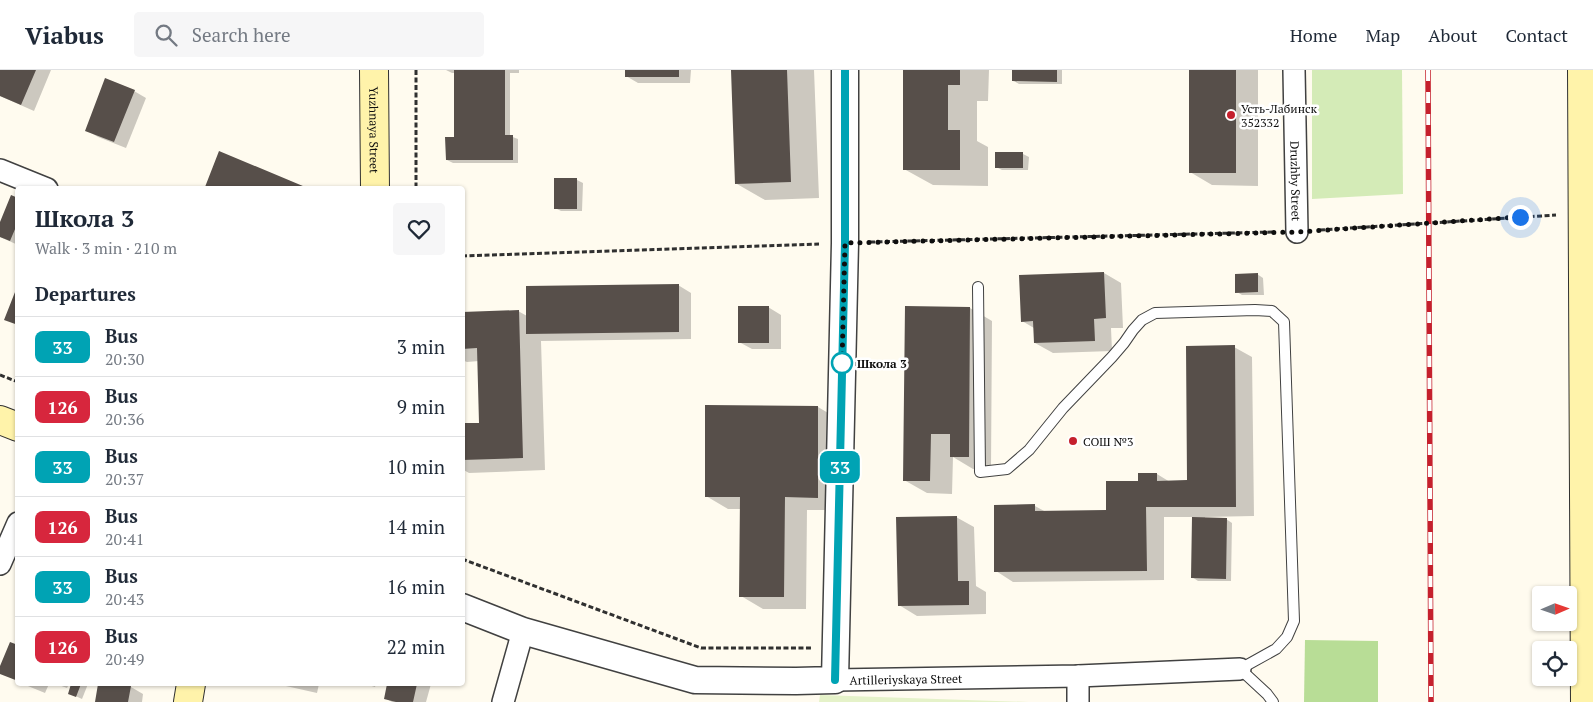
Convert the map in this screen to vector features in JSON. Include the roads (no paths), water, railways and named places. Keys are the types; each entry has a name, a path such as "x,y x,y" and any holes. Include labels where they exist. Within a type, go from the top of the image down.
{"main road":[{"name":"Yuzhnaya Street","path":"374,70 375,186"},
{"path":"1582,70 1577,210 1585,702"},
{"path":"0,420 15,426"},
{"path":"188,702 191,686"}],"street":[{"path":"835,680 845,243 845,70"},
{"name":"Druzhby Street","path":"1294,70 1297,232"},
{"path":"0,170 40,186"},
{"path":"0,564 15,530"},
{"name":"Artilleriyskaya Street","path":"465,608 523,631 694,680 794,692 835,680 1078,676 1240,669"},
{"path":"503,702 523,631"},
{"path":"1078,676 1078,702"}],"lane":[{"path":"978,287 980,472 1007,469 1028,450 1112,357 1142,320 1155,314 1255,310 1272,311 1284,322 1294,621 1287,637 1276,650 1240,669 1267,694 1272,702"}],"railway":[{"path":"1428,70 1431,702"}],"place":[{"name":"Усть-Лабинск 352332","path":"1231,115"},
{"name":"Школа 3","path":"842,363"},
{"name":"СОШ №3","path":"1073,441"}]}
